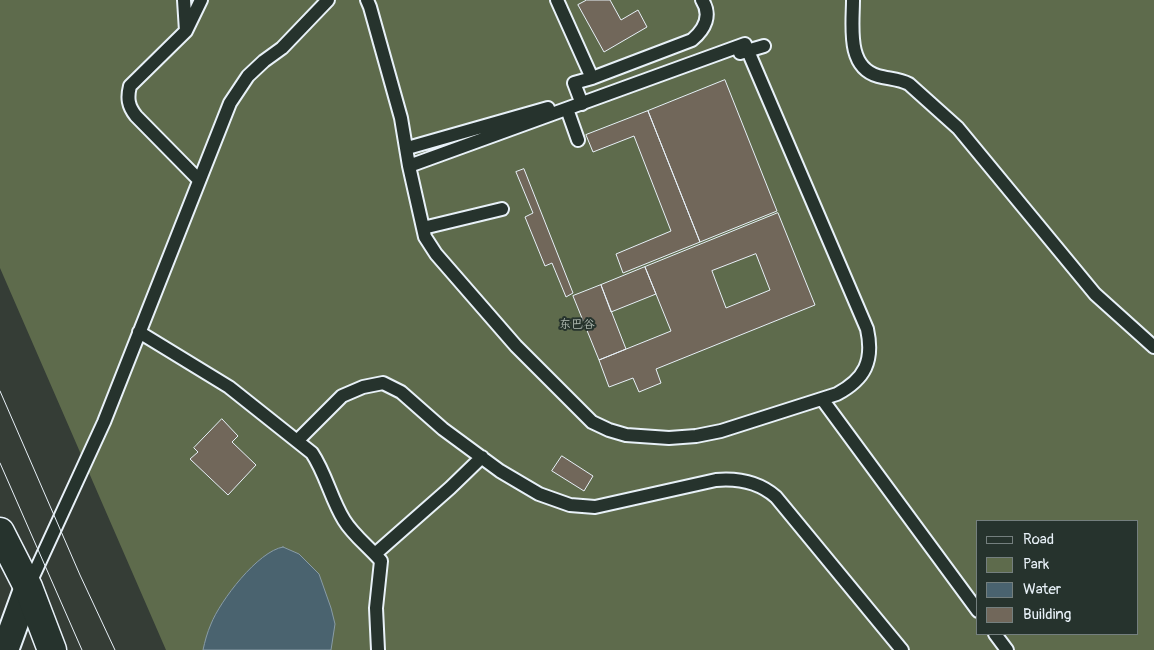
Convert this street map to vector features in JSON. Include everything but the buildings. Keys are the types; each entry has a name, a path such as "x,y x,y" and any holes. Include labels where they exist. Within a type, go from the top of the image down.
{"highway":[{"path":"0,532 28,587 52,650"}],"street":[{"path":"5,650 28,587"}],"lane":[{"path":"184,0 186,31"},
{"path":"199,180 136,116 129,104 128,95 130,86 186,31 201,0"},
{"path":"28,587 104,422 230,103 248,76 282,48 328,0"},
{"path":"367,0 401,118 409,166 425,237 436,254 516,346 592,422 626,435 648,438 696,436 721,431 838,394 858,380 868,362 870,352 867,329 745,44 409,166"},
{"path":"556,0 592,78"},
{"path":"582,104 574,83 692,40 703,28 707,18 707,8 702,0"},
{"path":"853,0 854,54 864,67 877,76 902,80 909,84 958,128 1095,294 1154,347"},
{"path":"411,148 764,46"},
{"path":"567,110 578,140"},
{"path":"423,228 502,210"},
{"path":"139,332 229,387 312,453 321,467 344,521 381,560 376,608 378,650"},
{"path":"297,441 342,396 363,387 384,383 401,392 500,471 539,494 559,502 594,508 716,480 727,479 759,485 776,497 902,650"},
{"path":"822,399 976,608"},
{"path":"375,554 482,457"},
{"path":"996,635 1007,650"}],"green space":[{"name":"东巴谷","path":"0,0 1154,0 1154,650 166,650 0,268"}],"water":[{"path":"283,547 299,554 319,574 335,624 331,650 203,650 206,637 216,614 241,578 262,557"}],"tram line":[{"path":"0,391 80,575 115,650"},
{"path":"0,463 82,650"}]}
